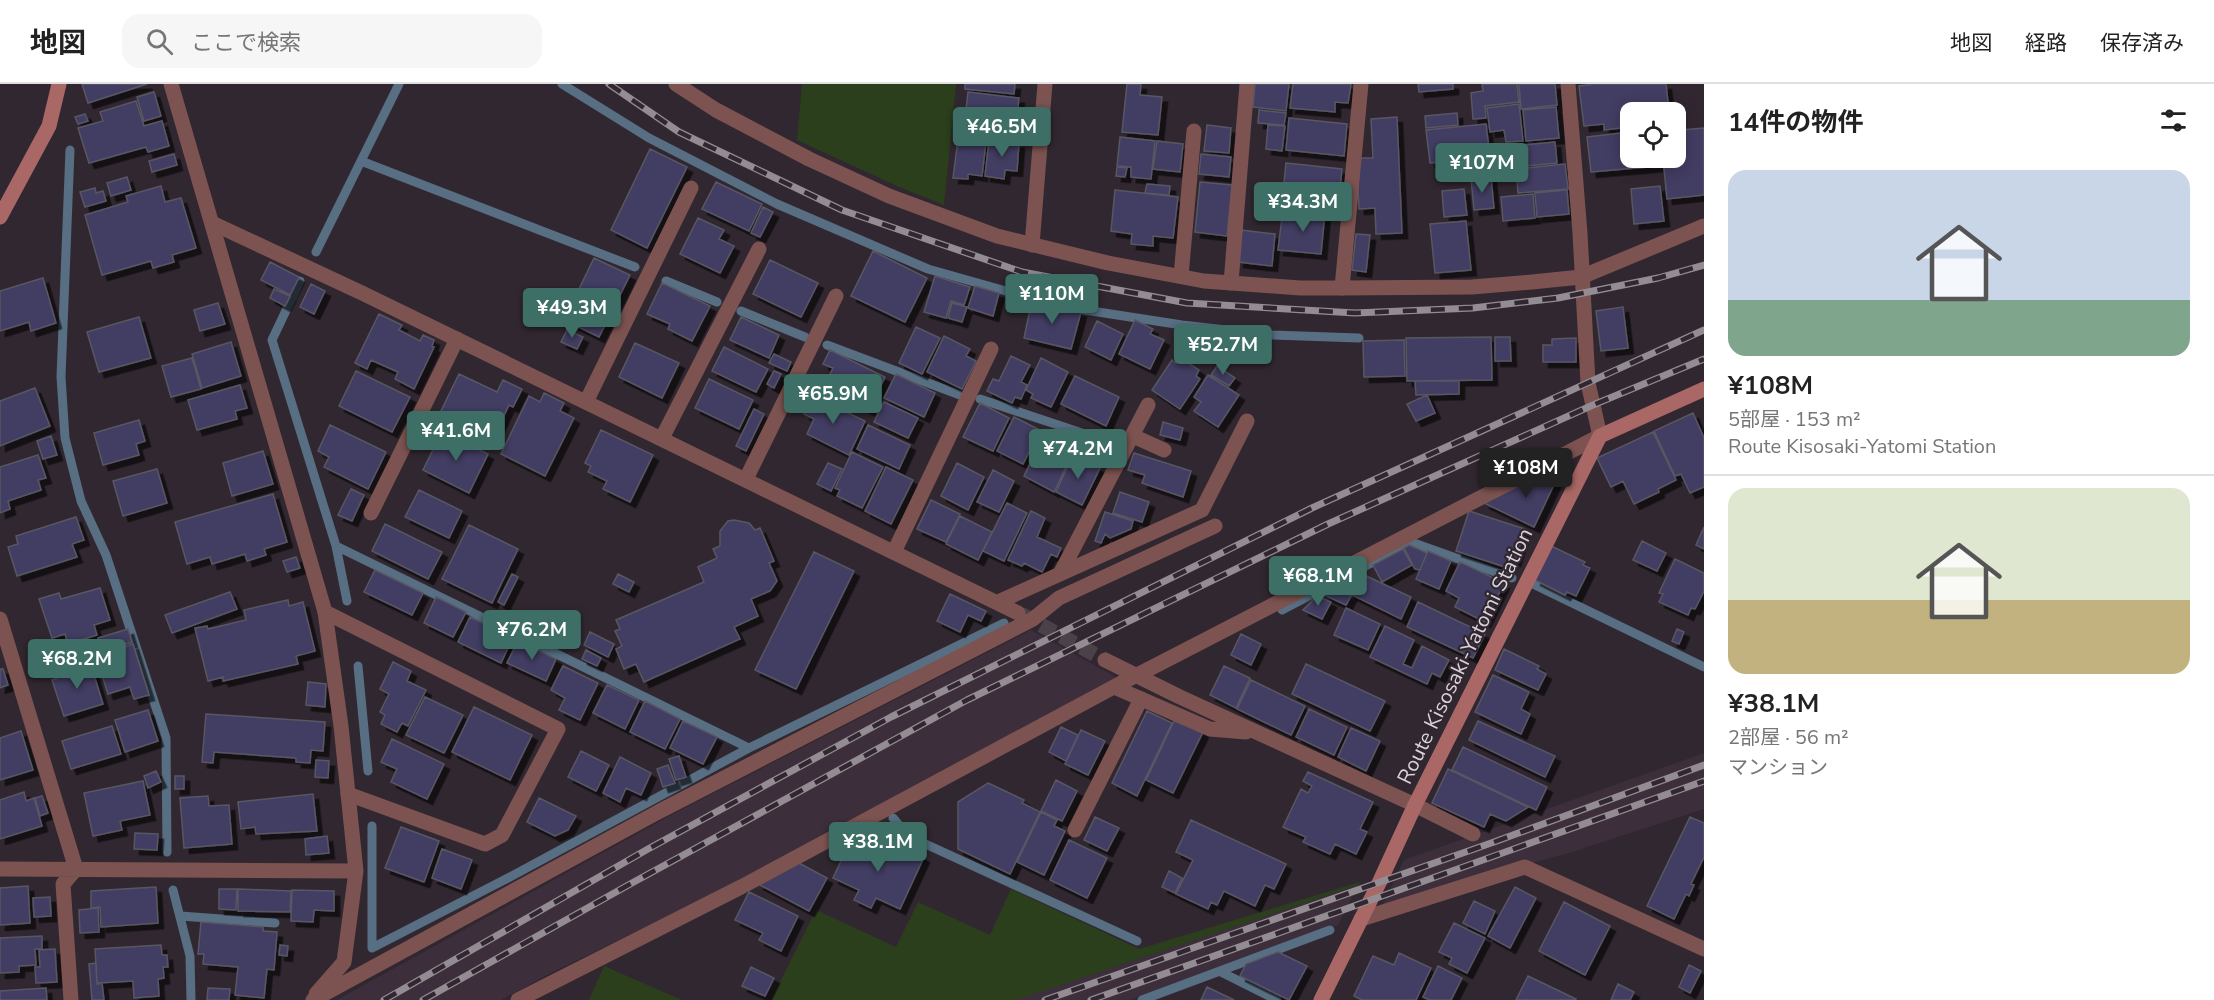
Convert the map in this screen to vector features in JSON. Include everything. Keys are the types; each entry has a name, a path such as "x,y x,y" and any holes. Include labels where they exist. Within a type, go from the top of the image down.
{"main road":[{"path":"0,217 49,126 59,84"},
{"path":"1600,436 1704,389"},
{"name":"Route Kisosaki-Yatomi Station","path":"1322,1000 1414,805 1600,436"}],"street":[{"path":"171,84 325,612 341,726 356,870 344,962 312,1000"},
{"path":"676,84 716,110 798,154 889,196 997,236 1108,263 1204,281 1300,288 1472,287 1581,277 1704,226"},
{"path":"1032,245 1045,84"},
{"path":"1231,282 1246,84"},
{"path":"1342,288 1361,84"},
{"path":"519,1000 741,887 1118,685 1600,436 1588,383 1580,233 1568,84"},
{"path":"1181,276 1194,131"},
{"path":"586,402 691,188"},
{"path":"212,223 457,339 1018,612"},
{"path":"662,438 759,249"},
{"path":"746,479 836,296"},
{"path":"371,513 457,339"},
{"path":"894,552 991,349"},
{"path":"1060,574 1148,405"},
{"path":"998,602 1202,510 1247,421"},
{"path":"1133,436 1164,450"},
{"path":"312,1000 660,811 1033,619 1059,598 1215,526"},
{"path":"325,612 558,729 502,835 486,844 348,794"},
{"path":"0,619 76,869"},
{"path":"1105,660 1473,834"},
{"path":"1118,685 1141,699 1210,729 1258,733"},
{"path":"1075,830 1141,699"},
{"path":"1361,919 1525,867 1704,949"},
{"path":"0,869 356,870"},
{"path":"71,1000 63,884 76,869"}],"shaded area":[{"path":"1031,630 1119,679 731,885 501,1000 337,1000 671,815"},
{"path":"1704,753 1704,809 1569,853 1381,909 1404,860"},
{"path":"1360,882 1338,925 1130,1000 979,1000"}],"green space":[{"path":"802,84 956,84 944,205 797,140"},
{"path":"1360,882 1358,885 1016,1000 771,1000 816,910 896,947 918,902 990,935 1011,889 1139,949"},
{"path":"604,966 682,1000 589,1000"}],"building":[{"path":"82,84 147,84 88,103"},
{"path":"965,84 1015,84 1014,94 965,89"},
{"path":"1127,84 1141,84 1140,95 1162,97 1158,135 1122,132"},
{"path":"1255,84 1289,84 1286,111 1253,107"},
{"path":"1293,84 1351,84 1348,103 1335,102 1335,112 1290,108"},
{"path":"1418,84 1453,84 1453,89 1419,92"},
{"path":"1482,84 1517,84 1519,102 1485,106 1486,118 1473,119 1471,93 1483,91"},
{"path":"1519,84 1555,84 1557,105 1521,109"},
{"path":"1666,84 1668,102 1620,102 1620,128 1604,130 1604,124 1584,126 1579,86"},
{"path":"154,92 161,116 144,121 137,97"},
{"path":"968,92 1019,98 1015,134 964,128"},
{"path":"136,101 144,126 162,121 169,146 148,152 146,147 89,163 78,128 103,121 100,112"},
{"path":"1519,104 1523,141 1506,142 1504,130 1490,132 1487,108"},
{"path":"1556,107 1559,138 1526,141 1523,110"},
{"path":"1259,110 1286,113 1284,125 1258,123"},
{"path":"1457,113 1458,125 1426,128 1425,116"},
{"path":"85,114 88,121 78,124 75,117"},
{"path":"1397,117 1402,233 1376,234 1375,208 1359,209 1357,158 1373,158 1371,119"},
{"path":"1289,118 1347,124 1344,156 1286,150"},
{"path":"1486,124 1490,157 1430,163 1426,130"},
{"path":"1207,125 1231,128 1229,153 1204,151"},
{"path":"1268,125 1285,126 1282,151 1266,149"},
{"path":"1704,128 1704,195 1667,199 1664,168 1686,168 1686,130"},
{"path":"1620,133 1620,168 1636,168 1591,172 1587,137"},
{"path":"1120,137 1155,141 1151,179 1131,177 1131,167 1117,166"},
{"path":"958,139 986,142 982,176 968,174 968,179 953,178"},
{"path":"989,140 1019,143 1017,171 1005,170 1004,179 985,176"},
{"path":"1157,141 1183,144 1180,172 1153,169"},
{"path":"1555,142 1557,163 1492,169 1490,148"},
{"path":"650,149 687,167 647,248 611,230"},
{"path":"174,154 177,165 152,172 149,161"},
{"path":"1201,154 1231,157 1229,177 1199,174"},
{"path":"1286,163 1342,169 1338,208 1282,202"},
{"path":"1565,164 1568,189 1518,193 1516,169"},
{"path":"1117,167 1127,168 1125,177 1116,176"},
{"path":"127,177 131,190 111,196 107,183"},
{"path":"1491,177 1494,208 1474,210 1471,179"},
{"path":"716,182 762,204 749,231 702,209"},
{"path":"1200,182 1232,185 1227,236 1195,232"},
{"path":"1147,184 1170,186 1169,195 1145,193"},
{"path":"161,186 165,202 181,198 196,248 172,255 174,262 153,268 151,261 102,275 85,215 128,202 126,196"},
{"path":"1660,186 1664,221 1634,224 1631,189"},
{"path":"95,188 96,193 103,191 106,201 85,207 80,192"},
{"path":"1464,189 1467,215 1444,217 1442,191"},
{"path":"1115,190 1178,197 1173,238 1153,236 1153,246 1131,244 1132,234 1111,231"},
{"path":"1567,190 1569,214 1537,217 1535,193"},
{"path":"1533,194 1535,218 1503,221 1501,197"},
{"path":"763,207 773,212 760,237 751,233"},
{"path":"1302,210 1325,212 1321,254 1278,250 1282,217 1302,219"},
{"path":"698,218 724,230 719,239 734,246 720,273 680,254"},
{"path":"1466,221 1471,270 1435,273 1430,224"},
{"path":"1241,230 1275,234 1272,266 1238,262"},
{"path":"1356,234 1370,235 1366,272 1352,270"},
{"path":"873,251 927,278 905,322 851,296"},
{"path":"594,258 630,275 599,337 564,320"},
{"path":"770,260 818,283 801,317 753,294"},
{"path":"270,262 299,277 290,295 261,280"},
{"path":"935,276 970,287 964,305 951,301 946,318 924,312"},
{"path":"43,278 56,323 31,331 29,322 0,331 0,291"},
{"path":"662,283 710,306 692,341 668,329 670,324 647,314"},
{"path":"311,284 325,291 314,314 300,307"},
{"path":"975,286 999,293 993,316 968,308"},
{"path":"274,289 290,296 285,306 270,298"},
{"path":"1032,300 1081,312 1071,349 1024,338"},
{"path":"218,303 225,324 200,331 194,310"},
{"path":"952,303 967,307 962,322 948,318"},
{"path":"1623,307 1628,348 1601,351 1596,311"},
{"path":"379,314 402,325 399,330 420,341 423,335 434,340 432,346 434,347 414,389 395,379 398,372 371,360 367,369 355,363"},
{"path":"139,317 151,358 99,372 87,332"},
{"path":"741,317 779,335 769,358 730,340"},
{"path":"1135,320 1153,329 1150,334 1164,340 1150,369 1119,354"},
{"path":"1097,321 1123,334 1111,360 1085,347"},
{"path":"916,327 940,338 922,374 899,363"},
{"path":"1183,327 1220,330 1217,352 1181,348"},
{"path":"567,330 583,337 577,349 561,342"},
{"path":"1221,331 1237,332 1235,349 1220,348"},
{"path":"1239,333 1254,334 1252,352 1237,350"},
{"path":"1255,335 1262,336 1261,342 1254,341"},
{"path":"944,336 970,349 966,356 976,361 962,389 927,372"},
{"path":"1491,337 1492,380 1407,381 1406,338"},
{"path":"1495,337 1510,337 1511,361 1495,361"},
{"path":"1576,338 1576,362 1543,362 1543,345 1552,345 1552,339"},
{"path":"1404,340 1405,376 1364,377 1363,341"},
{"path":"231,342 241,376 202,388 192,354"},
{"path":"635,343 679,363 662,398 619,377"},
{"path":"724,347 768,369 756,392 712,371"},
{"path":"830,350 885,377 869,410 824,387 833,368 823,364"},
{"path":"774,354 791,362 787,371 769,363"},
{"path":"1011,356 1030,365 1021,382 1027,385 1021,399 1015,397 1012,403 987,391 993,379 999,381"},
{"path":"1179,357 1199,370 1196,376 1200,379 1180,409 1152,390 1172,360 1175,363"},
{"path":"192,358 201,389 171,397 162,366"},
{"path":"1041,358 1068,372 1051,407 1031,398 1033,394 1026,390"},
{"path":"1217,366 1235,378 1229,386 1211,375"},
{"path":"356,371 410,397 392,432 339,406"},
{"path":"774,371 781,374 774,388 767,384"},
{"path":"459,374 497,392 503,380 522,389 513,407 509,405 492,441 439,415"},
{"path":"896,374 935,393 924,417 884,398"},
{"path":"1208,375 1239,395 1218,427 1194,411 1201,402 1194,397"},
{"path":"1075,376 1119,397 1106,426 1061,404"},
{"path":"709,379 753,400 739,429 695,408"},
{"path":"1415,381 1459,381 1459,394 1416,395"},
{"path":"240,385 247,408 235,411 237,419 197,430 188,400"},
{"path":"35,388 50,426 0,446 0,401"},
{"path":"544,393 564,403 560,411 574,418 545,476 501,454 529,396 540,402"},
{"path":"1427,395 1435,413 1416,421 1407,404"},
{"path":"813,396 865,421 849,455 807,434 814,419 804,414"},
{"path":"884,402 918,418 908,438 874,422"},
{"path":"980,403 1009,418 993,451 963,437"},
{"path":"754,409 764,414 746,451 736,446"},
{"path":"1693,413 1704,438 1704,487 1690,493 1681,474 1675,476 1654,431"},
{"path":"1014,417 1040,430 1023,464 997,451"},
{"path":"139,420 145,441 136,444 139,455 103,465 94,433"},
{"path":"1163,422 1183,428 1180,440 1160,435"},
{"path":"330,425 386,452 368,489 324,467 329,457 318,451"},
{"path":"868,425 910,445 899,469 857,449"},
{"path":"601,430 653,455 630,502 603,489 607,481 588,472 591,466 585,463"},
{"path":"442,432 488,454 469,493 423,470"},
{"path":"1653,432 1676,480 1658,489 1659,492 1634,504 1623,481 1611,487 1597,458"},
{"path":"1045,433 1075,448 1054,492 1024,476"},
{"path":"51,436 57,455 43,459 37,441"},
{"path":"263,451 273,484 232,496 223,463"},
{"path":"852,452 883,467 862,508 837,496 840,490 835,488"},
{"path":"1134,453 1191,471 1183,497 1142,483 1145,475 1128,470"},
{"path":"38,455 46,478 38,480 41,490 8,501 10,509 0,513 0,467"},
{"path":"1073,455 1100,468 1082,505 1056,492"},
{"path":"828,463 842,469 831,491 817,484"},
{"path":"957,463 984,477 968,510 941,496"},
{"path":"886,467 913,480 891,524 865,511"},
{"path":"157,469 167,503 123,516 113,481"},
{"path":"993,470 1014,481 999,512 977,502"},
{"path":"1551,470 1559,474 1534,527 1484,503"},
{"path":"351,489 364,495 352,521 338,515"},
{"path":"419,490 462,511 449,538 405,517"},
{"path":"1120,492 1149,502 1142,522 1113,513"},
{"path":"273,494 287,542 264,549 266,555 247,561 245,554 212,564 210,557 187,564 175,522"},
{"path":"931,500 960,514 946,542 917,529"},
{"path":"1007,503 1027,513 1004,561 983,551"},
{"path":"1031,511 1045,518 1037,537 1061,548 1057,557 1051,554 1042,572 1024,563 1022,566 1008,560"},
{"path":"1469,511 1525,529 1515,561 1508,558 1505,567 1456,551"},
{"path":"1105,512 1133,521 1131,529 1110,538 1105,534 1101,543 1095,541"},
{"path":"960,516 992,532 978,560 946,544"},
{"path":"76,517 84,540 72,544 77,557 17,576 8,547 18,544 16,536"},
{"path":"728,521 749,523 755,530 760,528 774,561 769,563 777,581 770,591 751,599 758,616 734,627 740,639 644,682 636,664 624,669 616,649 622,646 615,631 620,629 616,620 704,582 698,567 717,558 713,549 720,546 720,531"},
{"path":"385,524 442,552 428,579 372,551"},
{"path":"469,525 518,549 492,603 442,579"},
{"path":"1704,527 1704,549 1696,545"},
{"path":"1642,541 1666,553 1657,571 1633,560"},
{"path":"1409,545 1427,553 1420,570 1415,569 1404,548"},
{"path":"1551,546 1585,562 1583,565 1590,568 1576,596 1567,592 1565,595 1535,580"},
{"path":"1403,549 1412,565 1382,582 1373,565"},
{"path":"1428,551 1451,561 1439,589 1416,579"},
{"path":"814,552 854,571 796,689 755,670"},
{"path":"296,557 300,568 287,572 283,561"},
{"path":"1675,559 1704,573 1704,591 1695,609 1691,608 1688,615 1659,602 1663,594 1659,593"},
{"path":"1460,562 1504,583 1485,622 1455,607 1459,598 1446,591"},
{"path":"375,570 423,593 412,615 364,592"},
{"path":"1358,572 1411,597 1401,619 1348,593"},
{"path":"512,574 518,577 504,605 498,602"},
{"path":"618,574 634,582 629,592 613,584"},
{"path":"100,588 110,620 94,625 97,635 68,644 65,634 52,638 39,599 59,593 61,599"},
{"path":"1335,589 1351,596 1346,605 1324,595"},
{"path":"230,592 237,609 172,633 165,615"},
{"path":"950,594 986,611 981,621 968,615 960,632 937,621"},
{"path":"1317,596 1331,602 1322,619 1303,610"},
{"path":"436,597 466,612 453,637 424,623"},
{"path":"288,600 289,606 303,602 315,651 296,656 298,664 223,681 223,677 208,681 195,628 207,626 208,629 246,620 244,610"},
{"path":"1418,602 1485,634 1473,658 1407,627"},
{"path":"1346,608 1380,624 1368,650 1334,635"},
{"path":"470,617 513,637 501,663 458,642"},
{"path":"1385,626 1414,640 1403,664 1412,668 1422,646 1449,660 1440,677 1432,673 1427,684 1370,657"},
{"path":"128,629 132,642 103,652 98,638"},
{"path":"1677,629 1684,632 1679,644 1672,641"},
{"path":"590,632 614,644 608,657 584,645"},
{"path":"1241,634 1261,644 1251,665 1231,655"},
{"path":"518,641 556,659 546,681 507,663"},
{"path":"133,644 149,695 134,699 130,687 108,694 96,656"},
{"path":"1504,649 1539,666 1537,669 1546,674 1538,690 1495,670"},
{"path":"586,650 601,658 597,666 582,659"},
{"path":"90,662 103,704 64,716 52,680 61,677 60,672"},
{"path":"393,662 411,671 407,681 426,690 408,726 402,723 397,732 381,724 385,715 380,712 389,694 380,689"},
{"path":"1306,664 1385,701 1370,731 1292,694"},
{"path":"563,666 598,683 580,720 559,710 565,698 551,690"},
{"path":"1224,666 1250,678 1236,708 1210,695"},
{"path":"0,669 3,669 8,685 0,688"},
{"path":"1493,675 1529,692 1521,709 1530,714 1521,734 1475,712"},
{"path":"1251,680 1305,706 1291,735 1237,709"},
{"path":"308,682 326,684 325,707 306,705"},
{"path":"607,685 639,700 625,729 593,713"},
{"path":"425,697 463,715 444,753 406,735"},
{"path":"645,701 680,719 665,749 630,732"},
{"path":"474,707 532,735 510,780 452,752"},
{"path":"1309,709 1347,727 1334,755 1296,737"},
{"path":"148,710 158,741 125,752 115,720"},
{"path":"1147,711 1172,723 1137,796 1112,783"},
{"path":"206,714 325,722 323,751 311,750 310,763 296,762 296,758 214,752 213,763 202,762"},
{"path":"1175,719 1203,732 1173,793 1146,780"},
{"path":"683,721 717,737 703,764 670,748"},
{"path":"1478,721 1555,756 1545,777 1469,740"},
{"path":"112,726 121,754 71,769 62,741"},
{"path":"1061,727 1078,735 1066,761 1049,752"},
{"path":"1351,728 1380,741 1366,771 1338,757"},
{"path":"1081,730 1105,741 1088,775 1065,764"},
{"path":"21,731 33,770 0,780 0,738"},
{"path":"392,739 444,764 427,799 391,782 397,769 381,762"},
{"path":"1463,747 1547,787 1536,810 1452,770"},
{"path":"581,751 609,765 596,791 568,777"},
{"path":"679,756 686,777 676,780 669,759"},
{"path":"620,757 651,773 641,795 626,788 620,802 603,793"},
{"path":"316,760 329,761 328,778 315,777"},
{"path":"668,765 675,783 663,787 657,769"},
{"path":"1448,769 1528,807 1506,821 1490,814 1484,827 1432,803"},
{"path":"156,771 161,782 148,788 144,776"},
{"path":"1308,772 1373,802 1360,829 1367,832 1356,854 1335,844 1330,854 1303,842 1306,837 1283,827 1301,789 1308,793 1312,786 1303,781"},
{"path":"175,776 184,776 184,789 175,789"},
{"path":"1056,780 1077,791 1062,821 1041,811"},
{"path":"143,781 150,815 120,821 122,830 93,836 84,793"},
{"path":"988,783 1024,800 1022,803 1040,812 1010,874 958,849 958,802"},
{"path":"24,792 26,801 34,798 42,826 0,839 0,800"},
{"path":"313,794 317,831 256,834 255,827 241,829 238,802"},
{"path":"42,796 48,813 40,816 35,798"},
{"path":"208,796 209,806 229,805 232,844 184,848 180,798"},
{"path":"539,798 576,816 568,830 555,836 527,822"},
{"path":"1041,812 1057,820 1054,826 1065,831 1044,875 1017,862"},
{"path":"1095,817 1119,828 1107,851 1084,840"},
{"path":"1690,817 1704,823 1704,857 1691,884 1694,885 1689,896 1686,894 1674,919 1647,906"},
{"path":"1191,820 1286,864 1274,889 1265,885 1255,906 1224,891 1217,905 1211,902 1208,909 1176,894 1193,860 1176,852"},
{"path":"401,827 439,841 424,882 385,868"},
{"path":"135,833 158,834 157,850 134,849"},
{"path":"327,836 329,853 306,855 305,839"},
{"path":"853,836 896,856 901,846 924,857 900,909 876,898 871,908 854,900 859,890 833,878"},
{"path":"1069,840 1107,858 1087,898 1050,880"},
{"path":"442,849 472,860 461,889 432,878"},
{"path":"797,862 827,878 809,911 758,884"},
{"path":"1169,871 1182,878 1175,893 1162,887"},
{"path":"28,886 30,923 0,925 0,888"},
{"path":"156,887 158,923 101,927 100,907 91,908 91,891"},
{"path":"1515,887 1536,898 1510,948 1488,936"},
{"path":"219,889 237,889 236,910 219,909"},
{"path":"238,889 291,891 290,912 238,911"},
{"path":"292,890 334,891 334,911 314,910 313,922 291,921"},
{"path":"749,892 798,916 781,951 759,940 763,933 735,920"},
{"path":"50,897 51,916 34,917 33,898"},
{"path":"1474,901 1495,911 1485,934 1463,923"},
{"path":"1564,902 1610,926 1585,975 1539,951"},
{"path":"98,908 99,932 80,933 79,910"},
{"path":"201,922 263,927 263,931 277,932 274,970 267,969 264,998 235,995 238,967 203,964 204,954 198,954"},
{"path":"1454,923 1485,938 1467,973 1449,964 1452,958 1439,952"},
{"path":"42,936 42,949 35,949 36,965 19,966 19,972 0,973 0,938"},
{"path":"161,945 162,955 167,955 168,967 163,967 164,978 158,979 159,996 134,998 133,981 97,983 95,949"},
{"path":"280,945 288,946 287,956 279,955"},
{"path":"55,949 57,982 36,983 35,967 40,967 39,950"},
{"path":"1278,952 1307,966 1289,1000 1240,976 1246,964"},
{"path":"1399,953 1431,968 1416,1000 1362,1000 1354,996 1373,956 1394,965"},
{"path":"96,963 97,984 102,983 104,1000 92,1000 89,964"},
{"path":"1689,965 1701,971 1690,993 1679,987"},
{"path":"1438,966 1462,978 1451,1000 1430,1000 1423,997"},
{"path":"751,967 774,978 765,996 742,986"},
{"path":"1528,976 1576,999 1516,1000"},
{"path":"1618,984 1634,992 1630,1000 1611,1000"},
{"path":"1207,987 1234,1000 1201,1000"},
{"path":"46,988 47,1000 0,1000 0,991"},
{"path":"208,988 230,989 229,1000 207,1000"}],"waterway":[{"path":"316,252 399,84"},
{"path":"562,84 649,138 777,204 928,269 1085,310 1182,325 1272,335 1359,338"},
{"path":"70,150 61,377 65,438 81,501 106,555 166,738 167,852"},
{"path":"361,161 635,267"},
{"path":"300,281 272,340 336,546 347,601"},
{"path":"666,281 717,302"},
{"path":"741,311 805,337"},
{"path":"827,345 960,395"},
{"path":"980,399 1106,441"},
{"path":"1282,610 1411,542 1512,578"},
{"path":"336,546 749,748"},
{"path":"1535,585 1704,667"},
{"path":"372,826 372,948 508,878 749,748 1004,623"},
{"path":"358,666 368,771"},
{"path":"893,818 908,836 1137,941"},
{"path":"173,890 190,956 191,1000"},
{"path":"180,916 275,923"},
{"path":"1142,1000 1330,930"},
{"path":"1221,972 1277,1000"}],"tunnel":[{"path":"1021,614 1105,660"}],"railway":[{"path":"609,84 679,132 842,210 1022,272 1187,303 1355,313 1473,308 1558,298 1658,278 1704,265"},
{"path":"384,1000 648,849 891,717 1312,508 1704,330"},
{"path":"423,1000 967,700 1328,524 1593,405 1704,359"},
{"path":"1045,1000 1494,842 1704,765"},
{"path":"1091,1000 1704,781"}]}
